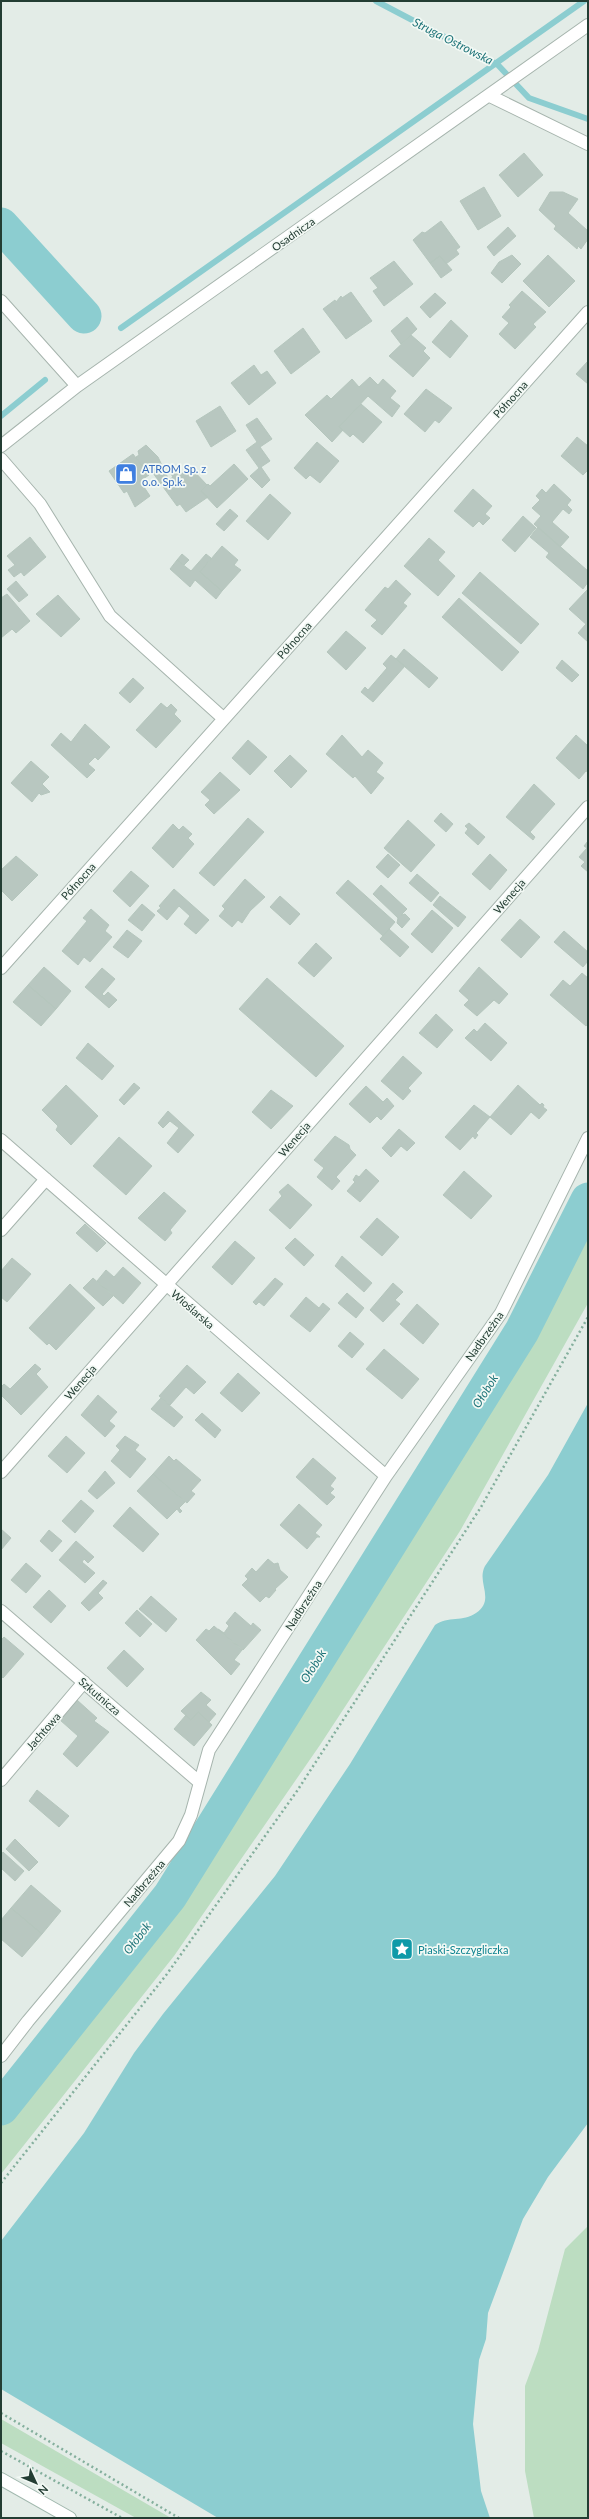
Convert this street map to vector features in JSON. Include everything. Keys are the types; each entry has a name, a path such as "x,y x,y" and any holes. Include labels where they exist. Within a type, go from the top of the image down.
{"street":[{"name":"Osadnicza","path":"1,446 77,386 490,96 588,25"},
{"path":"490,96 588,144"},
{"path":"1,301 77,386"},
{"name":"Północna","path":"1,968 223,718 588,312"},
{"path":"1,459 40,504 110,616 223,718"},
{"name":"Wenecja","path":"1,1472 588,807"},
{"name":"Nadbrzeżna","path":"1,2056 28,2021 179,1841 190,1815 198,1781 209,1750 386,1476 501,1313 588,1138"},
{"name":"Wioślarska","path":"1,1140 165,1285 386,1476"},
{"path":"1,1230 46,1179"},
{"name":"Szkutnicza","path":"1,1610 198,1781"},
{"name":"Jachtowa","path":"1,1780 84,1682"},
{"path":"1,2479 70,2518"}],"path":[{"path":"1,2183 167,1974 297,1791 481,1507 588,1317"},
{"path":"1,2413 179,2518"},
{"path":"1,2451 122,2518"}],"green space":[{"path":"588,1224 588,1303 460,1531 320,1745 174,1956 1,2174 1,2127 170,1911 224,1833 305,1707 422,1518 499,1399 536,1334"},
{"path":"588,2226 588,2518 534,2518 525,2471 525,2386 538,2351 565,2249"},
{"path":"1,2419 171,2518 136,2518 1,2443"}],"water":[{"name":"Piaski-Szczygliczka","path":"588,1403 588,2123 548,2177 523,2219 488,2313 486,2339 479,2360 473,2424 481,2491 490,2518 218,2518 1,2389 1,2241 84,2133 134,2053 163,2014 275,1876 350,1764 435,1625 440,1622 471,1616 482,1608 485,1602 483,1572 485,1566 548,1475"}],"building":[{"path":"524,153 543,175 518,197 499,175"},
{"path":"484,187 501,216 478,230 460,201"},
{"path":"550,192 563,192 578,199 568,213 588,231 588,239 581,249 578,246 577,249 554,229 556,226 539,210"},
{"path":"441,221 460,247 456,250 459,254 446,264 440,256 430,263 413,240 422,232 425,233"},
{"path":"508,227 516,236 494,256 487,247"},
{"path":"512,255 521,264 502,283 491,273 499,262"},
{"path":"548,255 575,281 549,307 523,281"},
{"path":"440,256 452,270 441,278 430,263"},
{"path":"394,261 413,284 384,306 373,291 378,288 370,278"},
{"path":"522,291 546,312 533,324 536,327 515,349 499,334 509,323 502,317 511,307 509,305"},
{"path":"351,292 372,321 346,339 323,309 335,300 336,302 341,296 342,298"},
{"path":"435,293 446,303 430,318 420,307"},
{"path":"407,317 417,329 401,344 391,331"},
{"path":"451,320 468,336 450,358 432,342"},
{"path":"303,328 320,352 291,374 274,351"},
{"path":"411,335 426,348 423,351 430,358 413,377 389,356"},
{"path":"588,361 588,384 576,374"},
{"path":"254,365 261,375 267,371 276,383 249,405 231,383"},
{"path":"370,377 378,385 383,379 396,391 390,398 400,406 392,417 368,396 339,427 343,430 332,442 305,415 327,395 331,399 352,379 359,387"},
{"path":"426,389 452,408 439,423 435,420 425,432 404,414"},
{"path":"361,404 382,422 363,443 353,434 350,437 339,427"},
{"path":"220,406 236,431 211,447 196,421"},
{"path":"257,418 272,439 260,447 270,461 261,467 270,480 262,488 250,476 259,468 246,450 257,442 246,425"},
{"path":"577,437 588,446 588,470 583,475 561,456"},
{"path":"317,442 339,461 320,483 310,475 306,479 294,468"},
{"path":"146,445 158,457 169,480 173,477 171,474 178,470 181,474 190,467 207,485 201,491 208,497 186,512 180,504 177,506 150,469 146,472 136,457 139,455 138,451"},
{"path":"133,454 149,475 140,481 150,496 135,507 127,491 124,493 109,471"},
{"path":"234,464 248,479 217,508 201,491 208,484 210,486"},
{"path":"554,484 571,500 567,505 572,510 569,514 563,509 552,522 569,537 560,547 534,524 541,516 532,508 540,500 536,496 542,489 546,493"},
{"path":"473,489 492,506 485,514 490,518 483,525 479,521 473,527 454,511"},
{"path":"270,494 291,513 268,540 246,521"},
{"path":"230,509 238,516 224,531 216,524"},
{"path":"523,516 536,528 515,552 502,540"},
{"path":"538,527 588,571 588,582 583,589 546,557 549,553 530,537"},
{"path":"30,537 46,557 24,576 21,572 14,577 8,570 15,565 7,556"},
{"path":"429,538 445,552 438,560 455,576 438,596 404,566"},
{"path":"222,546 238,560 234,565 241,570 222,591 200,572"},
{"path":"182,554 189,560 184,565 177,560"},
{"path":"206,554 211,558 200,572 222,591 216,599 195,580 190,587 170,569 177,560 191,571"},
{"path":"480,572 539,624 521,644 462,593"},
{"path":"396,580 411,594 403,603 407,606 382,635 371,626 377,620 365,610 385,587 388,589"},
{"path":"16,581 28,595 19,602 7,589"},
{"path":"588,589 588,626 569,609"},
{"path":"7,594 30,621 16,633 12,629 1,638 1,598"},
{"path":"58,595 80,619 61,637 36,614"},
{"path":"459,598 519,652 502,671 442,617"},
{"path":"586,624 588,626 588,642 578,633"},
{"path":"346,631 366,648 346,670 327,652"},
{"path":"404,649 438,678 429,688 396,659"},
{"path":"391,655 405,666 373,702 361,692 365,687 368,690 387,668 383,664"},
{"path":"562,660 579,675 572,682 556,668"},
{"path":"133,678 144,688 130,703 119,693"},
{"path":"161,703 167,708 171,704 177,710 174,714 181,721 156,748 136,730"},
{"path":"85,724 110,747 98,760 95,757 88,764 95,770 87,778 51,745 61,733 71,742"},
{"path":"342,735 362,757 368,750 383,763 376,772 384,778 371,794 355,776 353,778 326,754"},
{"path":"576,735 588,746 588,772 586,771 579,779 556,758"},
{"path":"248,740 267,757 250,775 232,758"},
{"path":"290,755 307,771 291,788 274,771"},
{"path":"31,761 49,777 42,784 50,792 41,795 39,793 32,802 11,783"},
{"path":"220,772 240,790 214,814 205,805 210,800 201,792"},
{"path":"534,784 555,804 530,832 535,837 533,840 506,817"},
{"path":"441,813 453,824 446,832 434,821"},
{"path":"248,818 264,832 214,886 199,873"},
{"path":"408,820 435,845 411,872 384,848"},
{"path":"469,823 485,837 478,845 465,833 468,829 465,826"},
{"path":"173,824 179,830 183,826 192,834 188,838 194,844 173,868 152,848"},
{"path":"588,841 588,872 581,866 585,862 579,857 587,848 584,846"},
{"path":"388,854 400,865 388,878 376,867"},
{"path":"490,854 507,870 490,890 472,874"},
{"path":"16,856 38,875 12,901 1,890 1,870"},
{"path":"131,871 149,886 130,907 113,891"},
{"path":"417,874 439,893 431,902 409,883"},
{"path":"245,879 265,897 250,911 242,923 238,920 232,927 219,916 225,909 222,906"},
{"path":"348,880 395,922 383,936 336,893"},
{"path":"381,885 407,909 401,915 405,914 410,919 402,928 397,923 398,918 373,894"},
{"path":"174,889 209,920 196,934 184,924 190,916 179,906 167,920 157,911 161,908 159,906"},
{"path":"280,896 300,914 290,925 270,907"},
{"path":"440,896 466,917 458,927 433,905"},
{"path":"142,904 155,915 142,931 128,920"},
{"path":"91,909 109,925 105,931 112,937 90,962 84,957 78,965 62,951 87,921 83,918"},
{"path":"432,910 453,928 432,953 411,934"},
{"path":"520,919 540,937 521,958 501,940"},
{"path":"389,929 409,947 400,957 380,939"},
{"path":"127,930 142,941 128,958 113,947"},
{"path":"564,931 588,952 588,961 583,967 554,942"},
{"path":"316,943 332,958 314,977 298,963"},
{"path":"44,967 71,991 56,1009 28,985"},
{"path":"479,967 508,994 499,1004 494,1000 477,1016 464,1005 469,1000 459,991"},
{"path":"102,968 115,979 102,994 104,996 108,992 117,1000 109,1008 85,987"},
{"path":"582,973 588,978 588,1024 586,1026 550,995 563,980 570,986"},
{"path":"267,978 344,1046 316,1077 239,1009"},
{"path":"28,985 56,1009 41,1026 13,1002"},
{"path":"436,1014 453,1030 437,1048 419,1033"},
{"path":"485,1023 507,1043 491,1061 465,1038 474,1029 477,1032"},
{"path":"88,1043 114,1066 102,1080 76,1058"},
{"path":"403,1056 422,1073 408,1088 411,1091 403,1100 381,1081"},
{"path":"134,1083 140,1088 124,1105 119,1100"},
{"path":"66,1085 98,1116 71,1145 56,1130 58,1126 42,1110"},
{"path":"518,1085 540,1105 542,1103 544,1105 543,1107 547,1110 539,1119 531,1112 511,1135 490,1117"},
{"path":"366,1086 383,1102 387,1098 394,1106 381,1120 377,1116 370,1123 349,1104"},
{"path":"271,1090 293,1106 271,1129 252,1112"},
{"path":"474,1105 490,1117 476,1133 478,1135 475,1139 473,1136 460,1150 445,1137"},
{"path":"168,1111 194,1135 178,1153 167,1143 179,1128 170,1121 163,1128 158,1123"},
{"path":"399,1129 415,1143 407,1151 401,1146 391,1157 382,1148"},
{"path":"335,1136 349,1145 350,1149 356,1155 336,1177 340,1181 332,1190 317,1177 324,1168 314,1160"},
{"path":"119,1137 152,1166 126,1195 93,1166"},
{"path":"366,1169 379,1181 360,1202 347,1191 355,1182 353,1180 356,1175 359,1177"},
{"path":"464,1171 492,1196 471,1219 443,1195"},
{"path":"288,1184 312,1205 290,1229 269,1210 282,1196 279,1192"},
{"path":"164,1192 186,1211 170,1230 172,1233 165,1241 138,1218"},
{"path":"377,1218 399,1237 382,1256 360,1237"},
{"path":"85,1224 106,1243 97,1252 76,1233"},
{"path":"295,1238 314,1255 304,1266 285,1248"},
{"path":"235,1241 255,1258 232,1285 212,1267"},
{"path":"342,1256 372,1283 364,1292 335,1266"},
{"path":"12,1258 31,1274 7,1302 1,1297 1,1271"},
{"path":"123,1267 141,1283 123,1304 97,1281 106,1270 114,1277"},
{"path":"93,1278 113,1296 103,1306 83,1288"},
{"path":"275,1278 283,1284 264,1306 259,1302 256,1305 253,1302"},
{"path":"393,1283 403,1292 395,1300 400,1304 383,1322 370,1310"},
{"path":"70,1284 95,1308 56,1350 49,1343 47,1345 29,1328"},
{"path":"347,1293 364,1308 356,1318 338,1303"},
{"path":"306,1297 319,1308 323,1303 330,1309 310,1332 290,1316"},
{"path":"417,1304 439,1324 423,1344 400,1324"},
{"path":"350,1332 364,1344 352,1358 338,1346"},
{"path":"384,1349 419,1379 402,1399 366,1369"},
{"path":"35,1364 41,1369 36,1374 48,1387 21,1415 1,1395 1,1387 4,1384 10,1389"},
{"path":"187,1365 206,1382 194,1394 186,1387 170,1405 159,1396"},
{"path":"238,1373 260,1393 242,1412 220,1393"},
{"path":"98,1395 117,1412 109,1421 115,1426 105,1437 81,1415"},
{"path":"161,1398 183,1417 174,1427 151,1409"},
{"path":"202,1413 221,1430 215,1438 195,1420"},
{"path":"66,1436 85,1453 67,1473 48,1456"},
{"path":"125,1436 139,1445 135,1450 146,1459 130,1478 111,1461 120,1450 116,1446"},
{"path":"169,1456 174,1461 176,1459 201,1480 191,1491 195,1494 187,1503 153,1474"},
{"path":"313,1458 336,1478 330,1486 334,1489 330,1493 335,1497 327,1505 296,1477"},
{"path":"105,1471 115,1483 97,1499 88,1491"},
{"path":"153,1474 185,1502 179,1508 182,1511 180,1513 177,1509 167,1519 137,1491"},
{"path":"81,1500 94,1511 75,1533 62,1521"},
{"path":"299,1504 322,1525 315,1533 320,1537 317,1537 307,1549 280,1525"},
{"path":"130,1507 159,1534 143,1552 113,1526"},
{"path":"1,1529 11,1538 1,1550"},
{"path":"49,1530 62,1541 52,1552 40,1541"},
{"path":"76,1541 94,1557 88,1563 84,1559 82,1562 95,1573 85,1583 59,1560"},
{"path":"268,1559 274,1564 278,1563 280,1570 288,1577 275,1589 276,1590 269,1598 266,1596 260,1602 242,1585 248,1579 245,1576 252,1568 256,1572"},
{"path":"26,1563 41,1576 26,1593 11,1580"},
{"path":"103,1580 107,1583 98,1593 103,1598 89,1611 81,1603"},
{"path":"49,1590 66,1606 51,1623 33,1607"},
{"path":"151,1596 177,1619 166,1632 139,1609"},
{"path":"137,1610 152,1624 140,1637 125,1623"},
{"path":"235,1612 251,1626 253,1623 261,1630 243,1650 218,1629 224,1633 229,1626 226,1623"},
{"path":"214,1626 242,1650 234,1660 240,1664 231,1675 196,1640 206,1629 209,1631"},
{"path":"4,1637 24,1654 3,1678 1,1676 1,1640"},
{"path":"124,1650 144,1669 127,1687 107,1668"},
{"path":"201,1692 211,1700 206,1705 216,1714 209,1722 198,1712 191,1720 181,1711"},
{"path":"77,1700 97,1718 94,1721 109,1732 77,1767 63,1754 78,1736 60,1720"},
{"path":"198,1712 212,1725 194,1746 174,1729 186,1715 191,1720"},
{"path":"37,1790 69,1816 59,1827 29,1801"},
{"path":"15,1839 38,1862 29,1871 6,1849"},
{"path":"3,1852 24,1871 15,1881 1,1868 1,1855"},
{"path":"31,1885 61,1911 42,1934 11,1908"},
{"path":"11,1908 42,1934 22,1957 1,1939 1,1920"}],"waterway":[{"name":"Struga Ostrowska","path":"376,1 498,65 529,98 588,119"},
{"path":"121,328 584,1"},
{"name":"Struga Ostrowska","path":"1,225 84,316"},
{"path":"1,416 45,380"},
{"name":"Ołobok","path":"1,2108 170,1896 522,1331 588,1200"}],"place":[{"name":"ATROM Sp. z o.o. Sp.k.","path":"126,474"},
{"name":"Piaski-Szczygliczka","path":"402,1949"}]}
